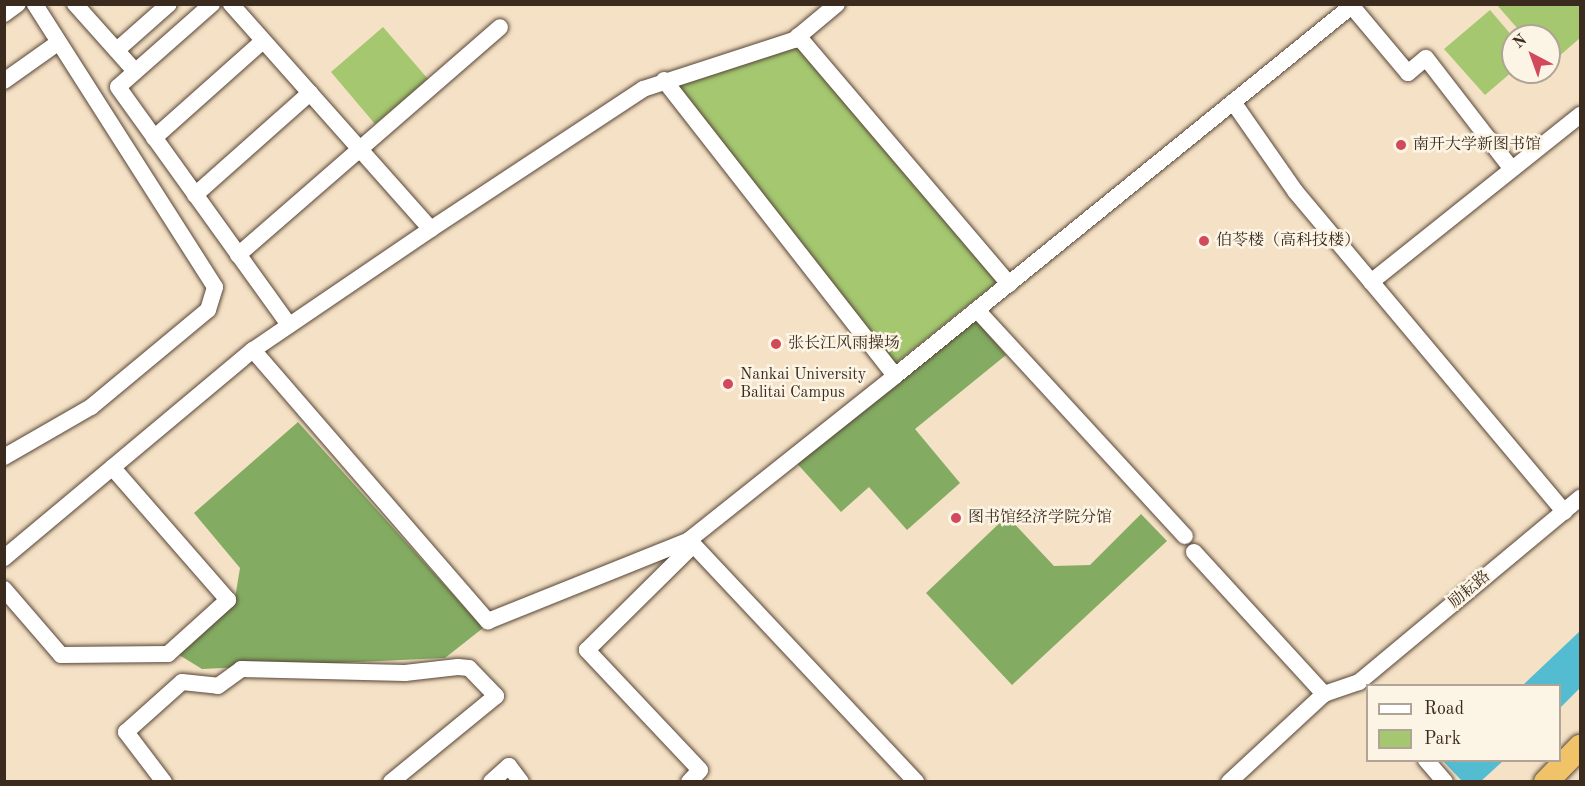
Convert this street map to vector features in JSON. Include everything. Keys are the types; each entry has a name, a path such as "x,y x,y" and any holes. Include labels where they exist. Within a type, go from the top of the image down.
{"highway":[{"path":"1546,782 1581,747"}],"street":[{"path":"4,14 18,4"},
{"path":"4,457 91,407 208,310 215,286 35,4"},
{"path":"75,4 135,71"},
{"path":"117,50 169,4"},
{"path":"212,4 117,87 289,325"},
{"path":"231,4 431,229"},
{"path":"4,558 253,350 431,229 643,89 798,36 837,4"},
{"path":"689,782 700,770 587,650 691,542 1352,5 1408,73 1426,58 1511,168"},
{"path":"238,255 500,27"},
{"path":"798,36 1009,284"},
{"path":"154,138 263,41"},
{"path":"4,81 59,42"},
{"path":"664,80 895,376"},
{"path":"195,195 310,93"},
{"path":"1233,102 1295,191 1564,512"},
{"path":"1371,282 1511,168 1581,115"},
{"path":"977,310 1185,536"},
{"path":"253,350 489,621 691,542"},
{"path":"4,589 61,655 168,654 228,600 112,467"},
{"name":"励耘路","path":"1366,684 1581,498"},
{"path":"691,542 916,782"},
{"path":"1194,552 1324,694"},
{"path":"164,782 126,732 182,682 218,686 241,669 405,673 458,667 469,668 496,696 391,782"},
{"path":"1228,782 1324,694 1364,686"},
{"path":"1427,762 1445,782"},
{"path":"490,782 509,766 521,782"}],"green space":[{"path":"1497,5 1580,5 1580,38 1561,55 1561,24 1514,24"},
{"path":"1490,10 1502,24 1501,81 1485,95 1444,49"},
{"path":"383,27 428,79 375,124 331,72"},
{"path":"796,43 997,282 891,367 673,85"},
{"path":"970,313 1006,355 915,429 960,483 907,530 869,487 841,512 792,458"},
{"path":"298,422 483,628 445,658 202,669 176,653 235,598 240,568 194,513"},
{"path":"1141,514 1167,541 1012,685 926,593 1007,516 1054,566 1090,565"}],"water":[{"path":"1580,631 1580,688 1561,707 1561,684 1524,684"},
{"path":"1444,762 1502,762 1480,782 1462,781"}],"place":[{"name":"南开大学新图书馆","path":"1401,145"},
{"name":"伯苓楼（高科技楼）","path":"1204,241"},
{"name":"张长江风雨操场","path":"776,344"},
{"name":"Nankai University Balitai Campus","path":"728,384"},
{"name":"图书馆经济学院分馆","path":"956,518"}]}
